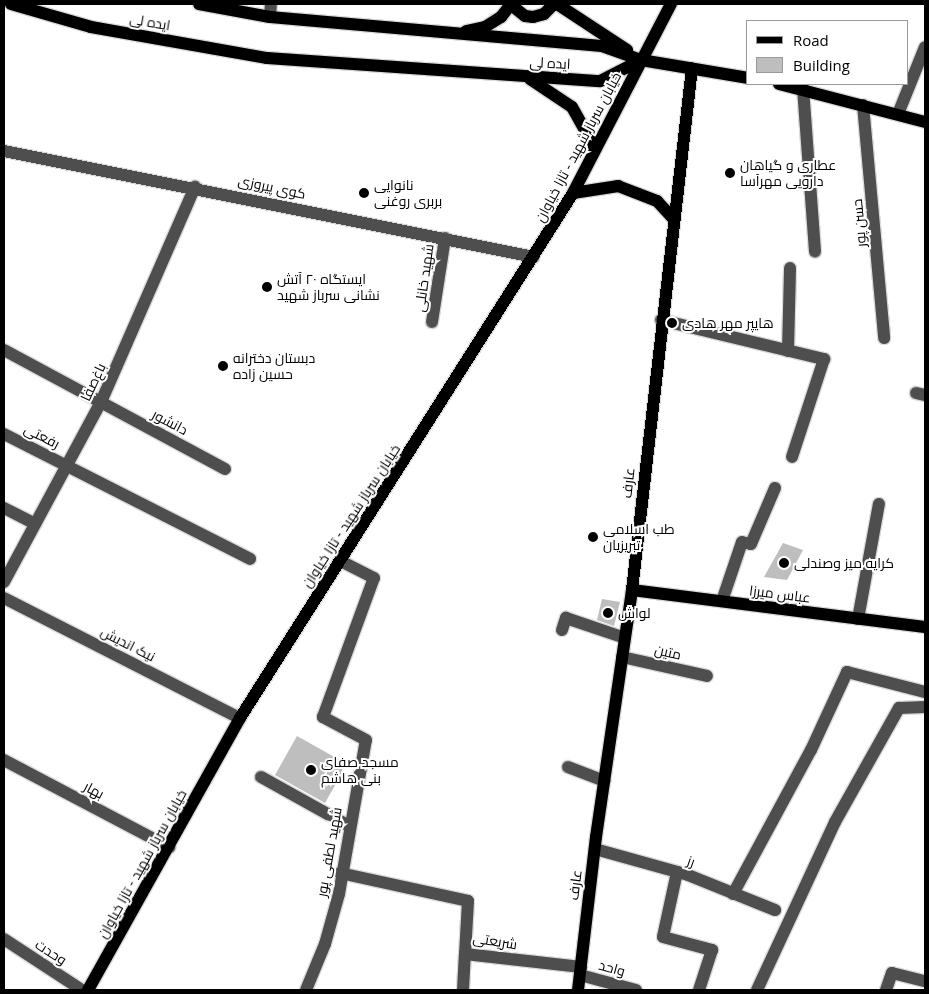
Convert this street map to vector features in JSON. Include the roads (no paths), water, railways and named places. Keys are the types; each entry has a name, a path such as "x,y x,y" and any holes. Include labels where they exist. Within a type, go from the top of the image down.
{"main road":[{"name":"ایده لى","path":"11,4 91,27 267,58 600,82 642,60"},
{"name":"ایده لى","path":"203,4 270,17 602,46 642,60"},
{"path":"453,34 485,27 501,17 510,4 525,16 533,17 544,14 555,4 642,60 746,78"},
{"name":"خیابان سرباز شهید - تازا خیاوان","path":"88,990 240,718 573,193 671,4"},
{"name":"عارف","path":"578,990 604,781 632,590 661,320 692,68"},
{"path":"528,77 572,107 595,148"},
{"path":"785,85 925,122"},
{"path":"573,193 618,186 656,201 674,218"},
{"name":"عباس میرزا","path":"632,590 925,627"}],"street":[{"path":"270,17 271,4"},
{"path":"898,114 925,47"},
{"path":"802,88 815,252"},
{"name":"حسن پور","path":"863,105 884,338"},
{"name":"کوی پیروزی","path":"4,151 195,187 534,257"},
{"name":"باغ‌صفا","path":"4,582 101,402 195,187"},
{"name":"شهید خانلی","path":"432,322 445,238"},
{"path":"788,351 790,268"},
{"path":"661,320 824,359 792,457"},
{"name":"دانشور","path":"4,350 225,469"},
{"name":"رفعتی","path":"4,434 250,559"},
{"path":"722,601 742,542 751,544 775,488"},
{"path":"858,619 879,504"},
{"path":"4,508 35,524"},
{"name":"شهید لطفی پور","path":"306,990 325,944 339,894 340,873 366,740 323,717 374,578 340,562"},
{"name":"نیک اندیش","path":"4,598 240,718"},
{"path":"562,630 566,618 625,638"},
{"name":"متین","path":"622,657 707,676"},
{"path":"733,894 811,750 847,672 925,692"},
{"path":"757,990 835,822 899,708 925,707"},
{"name":"بهار","path":"4,760 169,847"},
{"path":"568,768 604,781"},
{"path":"261,777 349,826"},
{"name":"رز","path":"595,849 677,872 775,910"},
{"path":"677,872 663,937 712,950 699,990"},
{"name":"شریعتی","path":"340,873 468,901 465,954 580,971"},
{"name":"وحدت","path":"4,939 82,990"},
{"path":"463,990 465,954"},
{"name":"واحد","path":"580,971 636,990"},
{"path":"886,990 892,973 925,981"}],"place":[{"name":"عطاری و گیاهان دارویی مهرآسا","path":"730,173"},
{"name":"نانوایی بربری روغنی","path":"364,193"},
{"name":"ایستگاه ۲۰ آتش نشانی سرباز شهید","path":"267,287"},
{"name":"هایپر مهر هادی","path":"672,323"},
{"name":"دبستان دخترانه حسین زاده","path":"223,366"},
{"name":"طب اسلامی تبریزیان","path":"593,537"},
{"name":"کرایه میز وصندلی","path":"784,563"},
{"name":"لواش","path":"608,613"},
{"name":"مسجد صفای بنی هاشم","path":"311,770"}]}
